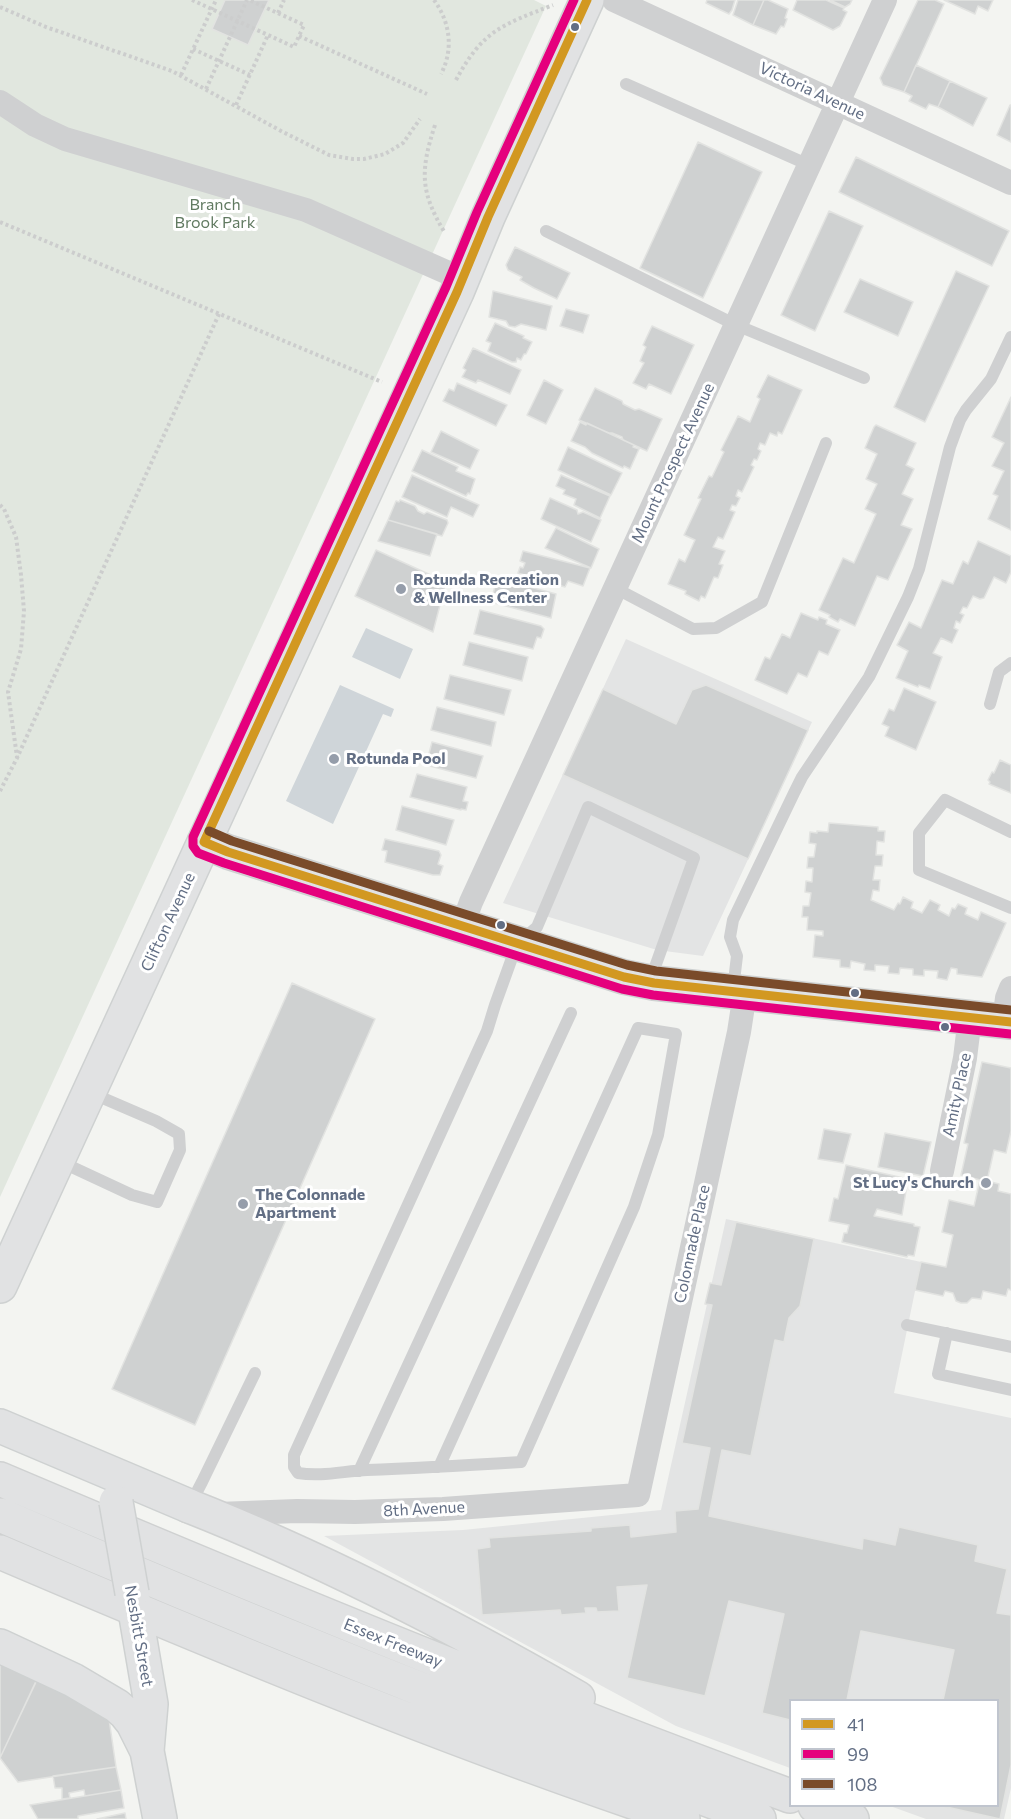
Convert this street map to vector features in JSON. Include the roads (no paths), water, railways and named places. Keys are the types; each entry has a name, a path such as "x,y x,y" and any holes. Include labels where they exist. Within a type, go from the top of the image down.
{"main road":[{"name":"Clifton Avenue","path":"0,1286 462,279 488,216 587,0"},
{"path":"204,842 228,852 624,978 739,993 1007,1021"},
{"name":"8th Avenue","path":"0,1426 199,1510"},
{"name":"Nesbitt Street","path":"89,1463 104,1477 116,1502 151,1704 147,1751 159,1819"},
{"name":"Essex Freeway","path":"0,1479 346,1624 676,1754 789,1796"},
{"path":"199,1510 362,1582 563,1689 676,1754"},
{"name":"Essex Freeway","path":"0,1515 335,1655 759,1819"},
{"path":"0,1552 135,1610 484,1749 683,1819"},
{"path":"0,1646 73,1680 117,1706 133,1723 147,1751"},
{"path":"818,1807 852,1819"}],"street":[{"name":"Victoria Avenue","path":"614,0 1011,183"},
{"name":"Mount Prospect Avenue","path":"462,927 471,902 885,0"},
{"path":"0,102 35,125 65,139 306,210 462,279"},
{"path":"1007,1021 1007,998 1011,988"},
{"name":"Colonnade Place","path":"638,1495 739,1032 739,993"},
{"name":"Amity Place","path":"942,1172 965,1058 970,1017"},
{"name":"8th Avenue","path":"199,1510 355,1512 443,1509 638,1495"}],"lane":[{"path":"626,84 810,165"},
{"path":"546,231 736,325 864,378"},
{"path":"739,993 736,956 730,937 733,920 798,785 869,677 908,597 919,569 950,447 966,410 991,379 1011,337"},
{"path":"615,588 693,629 716,628 762,602 826,443"},
{"path":"990,704 999,672 1011,663"},
{"path":"1011,832 945,800 919,832 919,870 1011,908"},
{"path":"440,1467 638,1028 676,1035 658,1135 634,1207 521,1462 440,1467 359,1471 310,1475 298,1473 294,1467 294,1455 487,1031 518,944 537,927 588,807 694,858 649,982"},
{"path":"359,1471 571,1014"},
{"path":"58,1161 132,1195 157,1202 169,1178 180,1150 179,1134 156,1121 89,1093"},
{"path":"907,1324 1011,1347"},
{"path":"947,1333 938,1374 1011,1390"},
{"path":"199,1510 202,1482 255,1373"}],"place":[{"name":"Rotunda Recreation & Wellness Center","path":"401,589"},
{"name":"Rotunda Pool","path":"334,759"},
{"name":"St Lucy's Church","path":"986,1183"},
{"name":"The Colonnade Apartment","path":"243,1204"}],"park label":[{"name":"Branch Brook Park","path":"215,214"}]}
